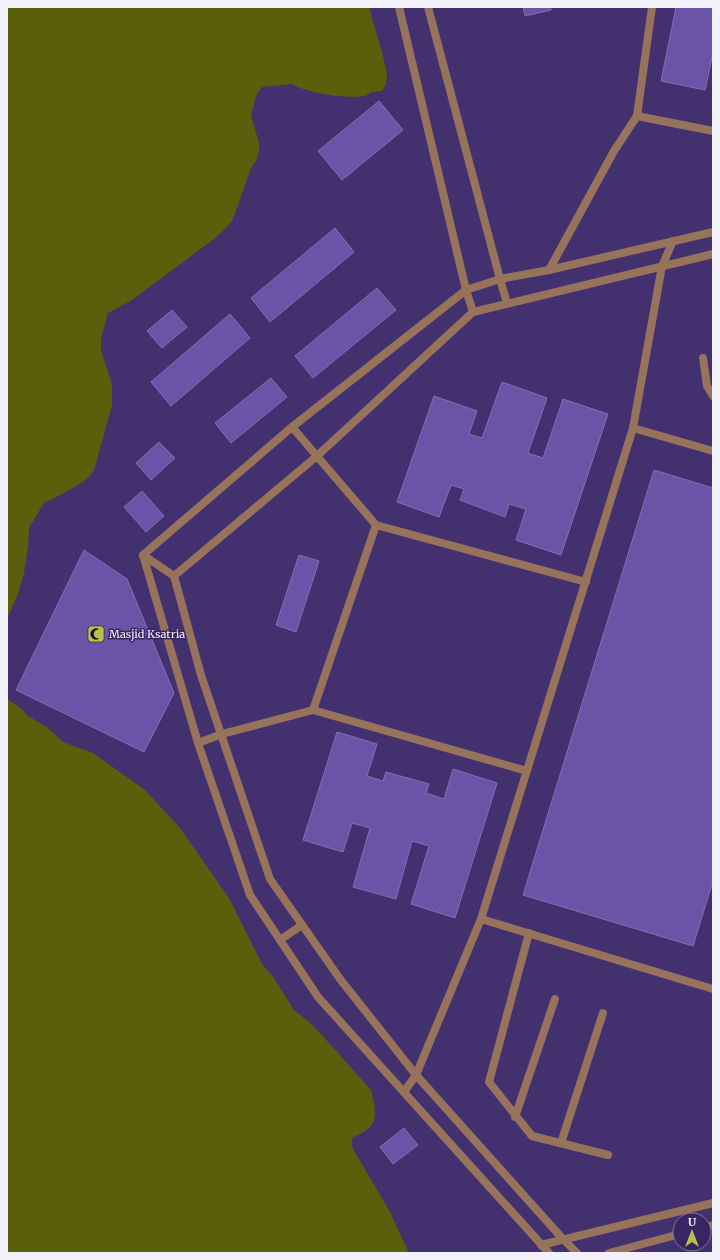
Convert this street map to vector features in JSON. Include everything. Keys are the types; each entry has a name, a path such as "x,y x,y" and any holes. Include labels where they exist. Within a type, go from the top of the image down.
{"lane":[{"path":"399,7 466,290 473,312"},
{"path":"428,7 507,303"},
{"path":"549,270 614,151 637,116 652,7"},
{"path":"637,116 713,131"},
{"path":"143,554 292,428 466,290 500,279 549,270 713,232"},
{"path":"404,1092 416,1075 481,919 634,428 662,266 673,241"},
{"path":"174,576 317,456 473,312 713,254"},
{"path":"702,358 707,386 713,396"},
{"path":"292,428 376,525 586,582"},
{"path":"634,428 713,451"},
{"path":"313,710 376,525"},
{"path":"143,554 174,576 201,675 270,879 340,979 416,1075 577,1253"},
{"path":"143,554 198,743 250,895 318,997 548,1253"},
{"path":"198,743 222,734 313,710 527,771"},
{"path":"481,919 713,989"},
{"path":"280,940 302,925"},
{"path":"529,934 489,1082 515,1117 532,1136 608,1155"},
{"path":"515,1117 555,999"},
{"path":"561,1143 603,1013"},
{"path":"540,1245 562,1238 713,1203"},
{"path":"609,1253 672,1236"}],"green space":[{"path":"7,7 369,7 387,74 386,84 382,91 372,92 365,96 336,96 318,93 292,84 262,87 257,94 251,115 259,143 259,152 256,161 251,168 233,219 214,239 132,300 108,313 101,339 101,350 112,385 112,405 95,467 91,475 84,481 44,503 29,528 24,573 18,594 7,619"},
{"path":"7,699 22,709 28,716 47,727 63,742 93,753 145,790 180,828 229,898 262,964 274,978 294,1010 321,1034 371,1090 375,1110 374,1120 369,1128 352,1138 352,1147 390,1212 409,1253 7,1253"}],"building":[{"path":"523,7 551,7 551,10 525,16"},
{"path":"676,7 713,7 713,53 705,90 661,81"},
{"path":"379,101 403,130 342,180 318,151"},
{"path":"335,228 354,252 270,322 251,298"},
{"path":"377,288 396,310 313,378 295,356"},
{"path":"172,310 187,327 162,348 147,331"},
{"path":"230,314 250,338 171,406 151,382"},
{"path":"271,378 287,397 231,443 215,423"},
{"path":"502,382 547,398 528,453 543,458 563,399 608,414 561,555 516,540 526,509 509,504 505,517 460,500 464,489 451,485 439,517 397,502 434,396 477,411 469,434 482,438"},
{"path":"159,442 175,458 151,480 136,463"},
{"path":"654,470 713,488 713,881 693,946 523,895"},
{"path":"142,491 164,516 146,532 124,507"},
{"name":"Masjid Ksatria","path":"84,550 127,579 174,693 144,752 16,690"},
{"path":"299,555 319,561 296,632 276,625"},
{"path":"337,732 377,744 367,776 383,781 386,772 429,784 426,793 444,799 453,769 497,783 455,918 411,904 429,846 412,841 396,899 353,887 370,828 352,823 343,852 303,840"},
{"path":"404,1128 418,1145 393,1164 380,1147"}],"place":[{"name":"Masjid Ksatria","path":"96,634"}]}
